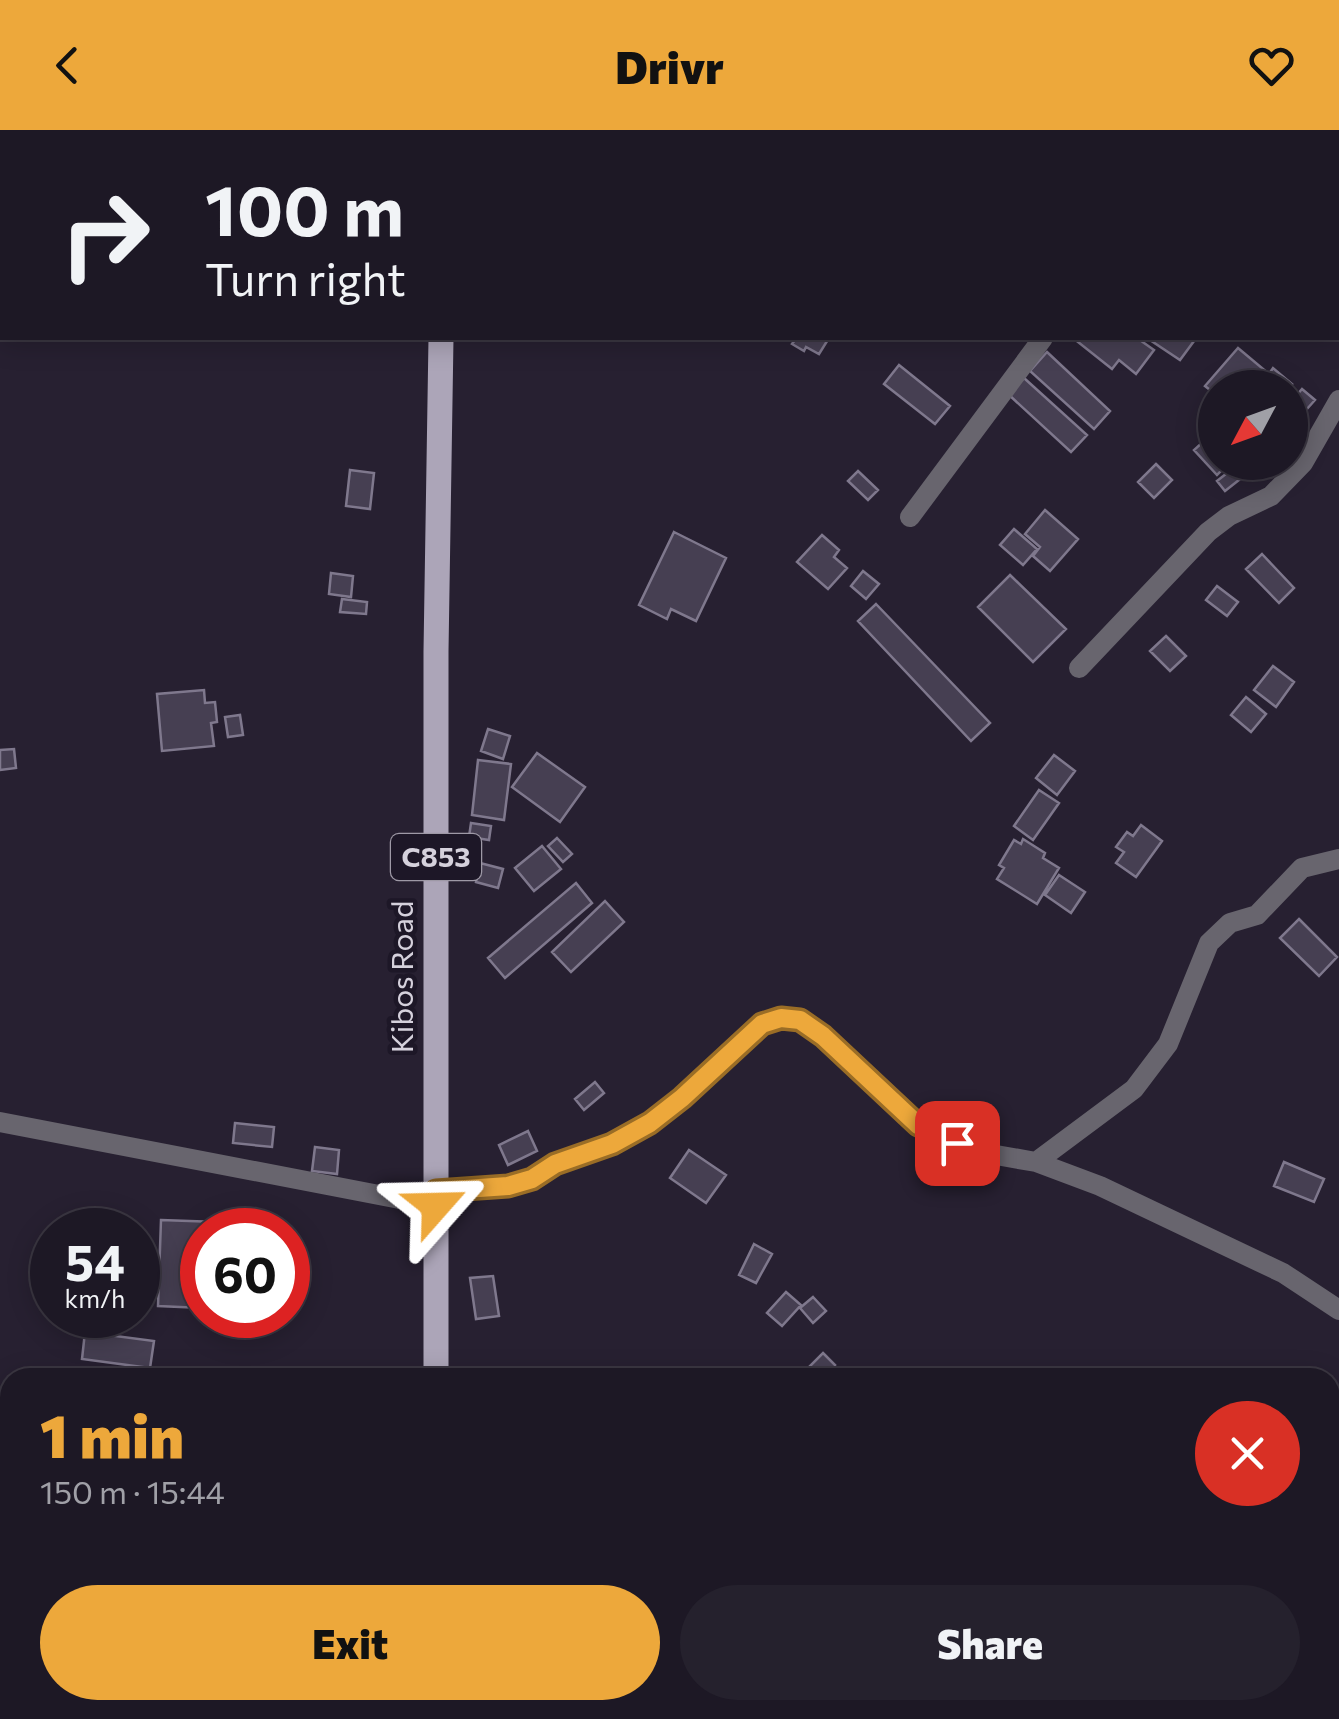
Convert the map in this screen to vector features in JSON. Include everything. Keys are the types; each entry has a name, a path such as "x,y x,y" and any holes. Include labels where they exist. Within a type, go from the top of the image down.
{"main road":[{"name":"Kibos Road","path":"436,1368 436,651 441,340"}],"street":[{"path":"910,518 1042,340"},
{"path":"1079,668 1208,532 1271,496 1303,463 1339,400"},
{"path":"1036,1162 1134,1089 1168,1044 1209,944 1230,923 1257,915 1302,868 1339,859"},
{"path":"0,1122 436,1198 532,1179 555,1164 612,1144 650,1123 682,1098 762,1024 781,1018 800,1020 823,1036 893,1104 935,1135 980,1152 1036,1162 1100,1186 1283,1273 1339,1310"}],"building":[{"path":"795,340 828,340 819,354 792,344"},
{"path":"1076,340 1140,340 1154,350 1136,374 1119,360 1112,369"},
{"path":"1150,340 1194,341 1180,360"},
{"path":"1238,348 1264,370 1219,370"},
{"path":"1047,352 1110,411 1094,429 1030,371"},
{"path":"899,365 950,406 935,424 884,384"},
{"path":"1024,378 1087,435 1071,452 1008,394"},
{"path":"1156,464 1172,480 1154,498 1138,482"},
{"path":"350,470 374,473 370,509 346,506"},
{"path":"858,471 878,490 868,500 848,481"},
{"path":"1218,480 1239,480 1225,491"},
{"path":"1045,510 1078,539 1050,571 1033,556 1040,547 1025,534"},
{"path":"1014,529 1037,549 1023,565 1000,545"},
{"path":"674,532 726,558 696,621 671,609 667,619 639,605"},
{"path":"822,535 839,550 834,557 847,568 828,589 797,562"},
{"path":"1262,554 1294,588 1279,603 1246,569"},
{"path":"863,571 879,584 866,599 851,586"},
{"path":"331,573 353,576 351,597 329,594"},
{"path":"1010,575 1066,629 1033,662 978,607"},
{"path":"1217,586 1238,602 1227,616 1206,600"},
{"path":"342,599 367,602 366,614 340,612"},
{"path":"876,604 990,723 971,741 858,621"},
{"path":"1166,636 1186,656 1170,671 1150,651"},
{"path":"1273,666 1294,682 1276,707 1254,690"},
{"path":"204,690 205,703 215,702 217,722 211,723 214,746 162,751 157,694"},
{"path":"1246,697 1266,714 1251,732 1231,715"},
{"path":"240,715 243,735 228,737 225,717"},
{"path":"488,729 510,736 503,759 481,751"},
{"path":"14,749 16,768 0,770 0,750"},
{"path":"537,753 585,787 560,822 512,787"},
{"path":"1054,755 1075,771 1057,795 1036,778"},
{"path":"478,760 511,764 504,820 472,815"},
{"path":"1039,790 1059,803 1033,840 1014,826"},
{"path":"471,823 491,826 489,840 469,837"},
{"path":"1141,825 1162,841 1136,877 1116,863 1124,852 1116,847 1127,832 1133,836"},
{"path":"557,838 572,854 563,862 548,846"},
{"path":"1023,839 1059,868 1037,904 997,879 1004,868 999,865 1014,840 1021,844"},
{"path":"542,846 561,869 534,891 515,868"},
{"path":"480,863 503,869 498,888 476,882"},
{"path":"1059,875 1085,892 1071,913 1045,895"},
{"path":"576,883 592,903 505,978 488,958"},
{"path":"605,901 624,922 571,972 552,952"},
{"path":"1299,919 1337,957 1319,976 1280,938"},
{"path":"595,1082 604,1093 584,1110 575,1099"},
{"path":"235,1123 274,1127 272,1147 233,1143"},
{"path":"528,1131 537,1151 508,1165 499,1145"},
{"path":"315,1147 339,1150 337,1174 312,1171"},
{"path":"689,1150 726,1175 706,1203 670,1178"},
{"path":"1284,1162 1324,1179 1314,1202 1274,1186"},
{"path":"161,1220 180,1221 180,1307 160,1306"},
{"path":"754,1244 772,1254 756,1283 739,1275"},
{"path":"493,1276 499,1316 476,1319 470,1278"},
{"path":"786,1292 801,1305 782,1326 767,1313"},
{"path":"813,1297 826,1311 813,1323 800,1308"},
{"path":"84,1338 154,1341 150,1368 82,1359"},
{"path":"823,1353 835,1365 832,1368 808,1368"}],"route":[{"path":"436,1206 436,1191 508,1186 612,1144 650,1123 682,1098 762,1024 781,1018 800,1020 823,1036 918,1125 957,1143"}]}
